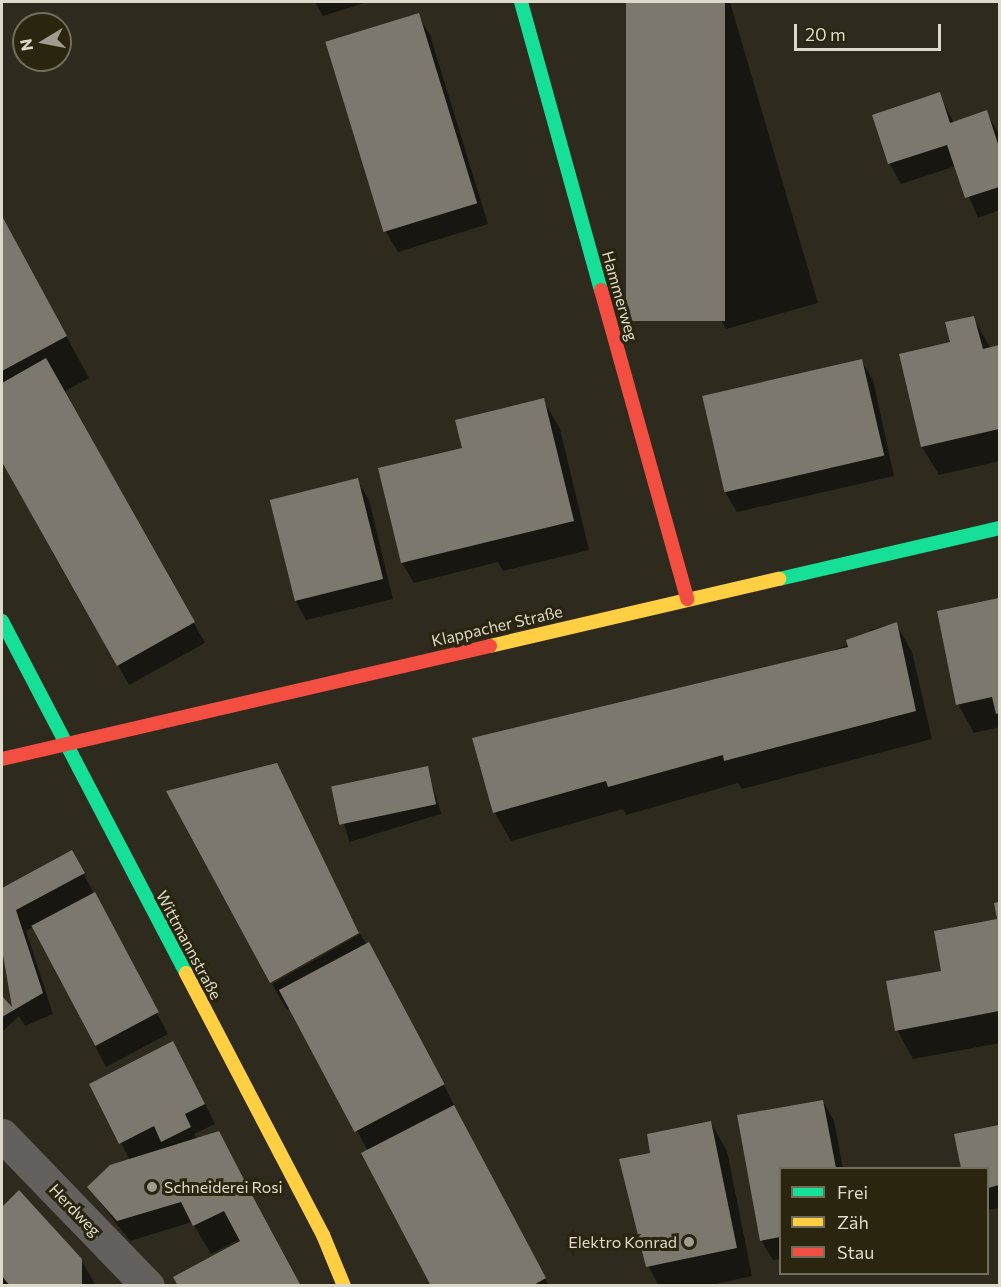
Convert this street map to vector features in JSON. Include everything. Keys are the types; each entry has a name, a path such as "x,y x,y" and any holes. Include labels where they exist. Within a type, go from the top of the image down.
{"street":[{"name":"Hammerweg","path":"521,2 687,599"},
{"name":"Klappacher Straße","path":"2,759 66,742 999,528"},
{"name":"Wittmannstraße","path":"2,621 323,1235 344,1286"},
{"name":"Herdweg","path":"2,1135 148,1286"}],"building":[{"path":"626,2 725,2 725,321 626,321"},
{"path":"419,13 477,203 383,232 325,42"},
{"path":"940,92 950,123 987,110 999,147 999,187 965,198 947,145 888,164 872,115"},
{"path":"2,216 67,336 2,371"},
{"path":"974,316 983,349 999,345 999,429 921,447 899,354 950,342 945,322"},
{"path":"46,358 195,622 117,666 2,462 2,383"},
{"path":"862,359 884,455 724,492 702,396"},
{"path":"544,398 574,521 401,563 378,468 462,448 455,420"},
{"path":"358,478 383,579 295,601 270,500"},
{"path":"999,598 999,713 996,714 992,697 956,705 937,611"},
{"path":"897,622 916,711 724,761 723,755 608,787 606,781 493,813 472,738 848,647 846,640"},
{"path":"277,763 359,933 270,983 166,791"},
{"path":"428,766 436,804 339,825 331,787"},
{"path":"72,850 85,873 16,910 43,993 2,1017 2,996 12,1007 2,949 2,888"},
{"path":"95,892 159,1012 95,1046 31,926"},
{"path":"999,902 999,1011 895,1031 886,981 941,971 934,931 997,919 994,903"},
{"path":"369,942 445,1084 355,1132 279,990"},
{"path":"173,1041 205,1104 185,1114 191,1127 161,1142 154,1126 119,1144 89,1084"},
{"path":"823,1100 836,1167 779,1167 779,1237 760,1241 737,1115"},
{"path":"454,1105 546,1278 532,1286 431,1286 361,1153"},
{"path":"711,1121 737,1248 646,1267 619,1159 650,1153 647,1134"},
{"path":"999,1125 999,1185 989,1188 989,1167 961,1167 954,1134"},
{"path":"219,1131 301,1286 178,1286 173,1277 240,1241 224,1211 193,1226 181,1202 117,1221 87,1187 110,1165"},
{"path":"19,1190 82,1259 82,1286 10,1286 2,1276 2,1207"}],"traffic: fast":[{"path":"521,2 601,290"},
{"path":"779,579 1000,528"},
{"path":"2,621 186,973"}],"traffic: slow":[{"path":"490,646 779,579"},
{"path":"186,973 323,1235 344,1286"}],"traffic: jam":[{"path":"601,290 687,599"},
{"path":"2,759 490,646"}],"place":[{"name":"Schneiderei Rosi","path":"152,1187"},
{"name":"Elektro Konrad","path":"689,1242"}]}
